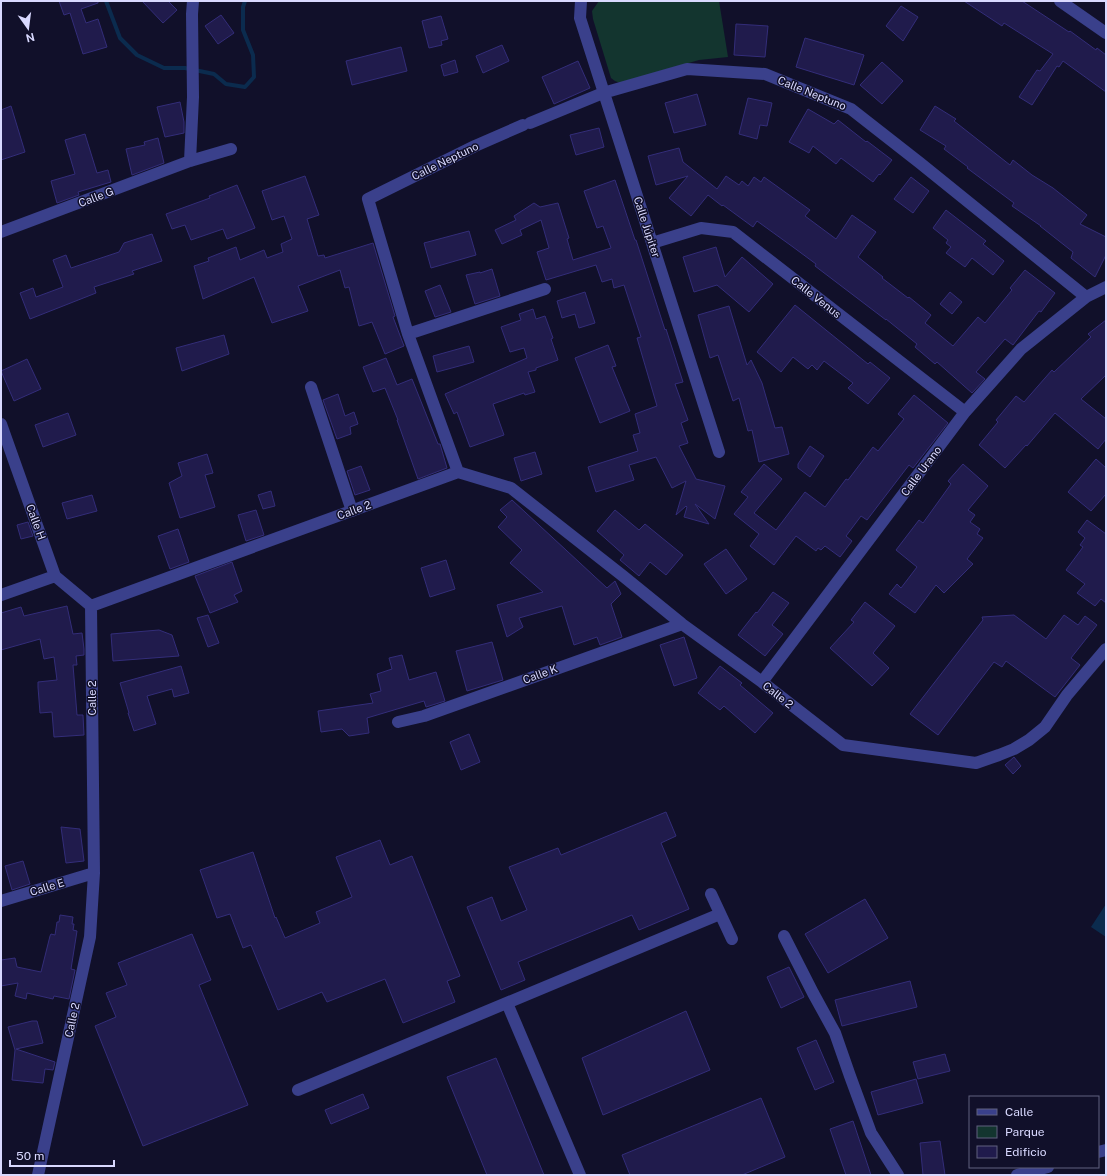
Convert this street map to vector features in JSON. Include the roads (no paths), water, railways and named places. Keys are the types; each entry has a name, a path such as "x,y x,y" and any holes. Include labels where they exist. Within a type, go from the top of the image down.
{"street":[{"path":"190,161 193,97 193,1"},
{"name":"Calle Júpiter","path":"581,1 580,18 603,93 720,452"},
{"path":"1060,1 1106,33"},
{"name":"Calle Neptuno","path":"408,334 368,199 475,146 526,124 603,93 687,69 765,74 851,109 1086,297"},
{"name":"Calle G","path":"1,232 190,161 231,149"},
{"name":"Calle Venus","path":"652,242 701,228 733,232 965,412"},
{"name":"Calle Urano","path":"762,682 965,412 1021,348 1086,297 1106,287"},
{"path":"458,472 408,334 545,289"},
{"path":"311,387 352,511"},
{"name":"Calle H","path":"1,424 55,576"},
{"name":"Calle 2","path":"38,1175 90,937 94,873 91,606 458,472 511,488 682,624 762,682 843,745 976,763 1014,749 1029,740 1045,726 1067,695 1106,649"},
{"path":"1,595 55,576 91,606"},
{"name":"Calle K","path":"398,722 424,716 682,624"},
{"name":"Calle E","path":"1,901 94,873"},
{"path":"711,894 732,939"},
{"path":"298,1090 720,914"},
{"path":"784,936 835,1033 871,1133 898,1175"},
{"path":"507,1003 580,1175"},
{"path":"1017,1175 1044,1168"}],"water":[{"path":"1106,904 1106,937 1091,927"}],"waterway":[{"path":"106,1 120,38 137,55 164,68 185,68 214,74 226,84 245,87 254,77 253,55 243,30 243,7 245,1"}]}
